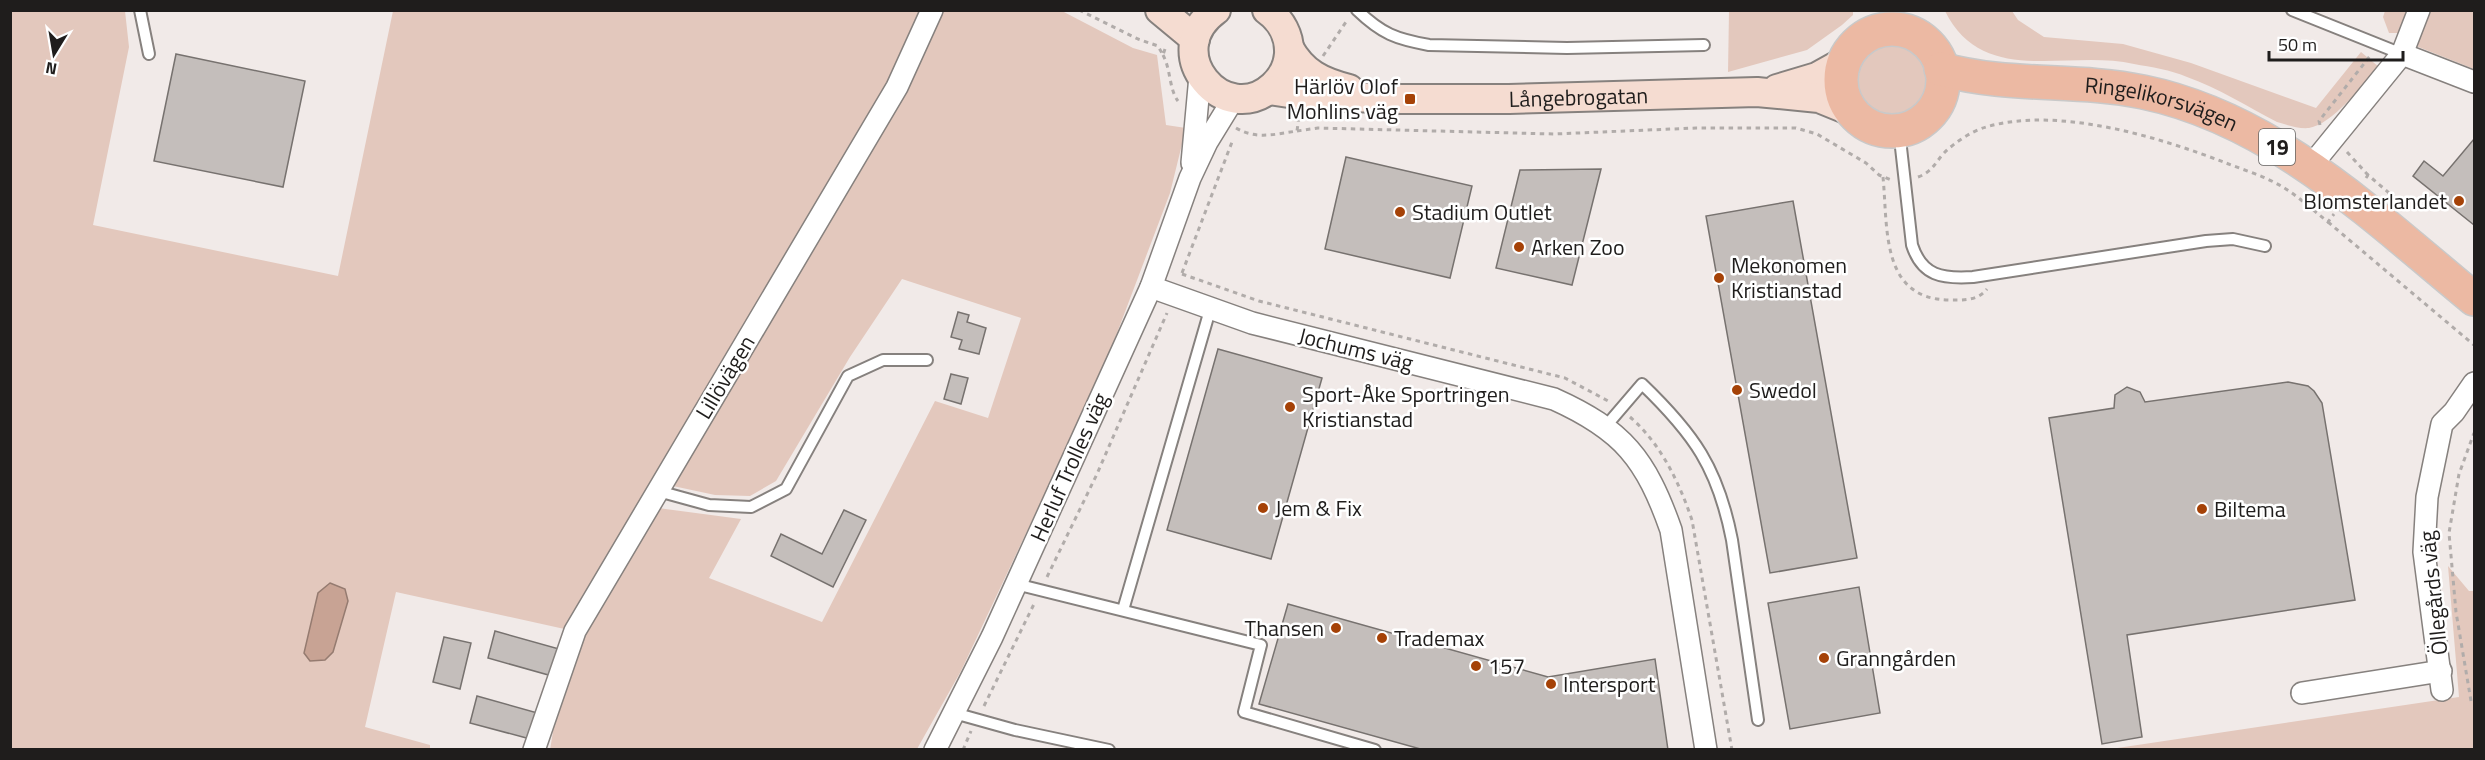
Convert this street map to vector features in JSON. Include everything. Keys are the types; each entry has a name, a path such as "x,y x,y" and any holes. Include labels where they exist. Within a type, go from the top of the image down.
{"main road":[{"path":"1216,10 1202,23 1178,25 1200,76 1212,89 1234,98 1253,97 1269,90 1285,71 1281,25"},
{"path":"1920,10 1933,56 1941,89 1935,108 1917,124 1899,130 1870,127 1851,111 1841,88 1844,62 1874,22 1884,30 1899,30 1913,34 1933,56"},
{"name":"Långebrogatan","path":"1281,25 1298,63 1310,75 1357,91 1401,99"},
{"name":"Ringelikorsvägen","path":"1933,56 1988,80 2105,85 2183,102 2224,117 2310,167 2475,299"},
{"name":"Långebrogatan","path":"1757,92 1788,87 1817,77 1844,62"},
{"name":"Ringelikorsvägen","path":"1935,108 2041,83"},
{"name":"Långebrogatan","path":"1269,90 1302,95 1401,99 1509,99 1757,92 1819,98 1851,111"}],"street":[{"name":"Lillövägen","path":"534,750 575,631 897,87 932,10"},
{"path":"2310,167 2402,54 2419,10"},
{"path":"2402,54 2475,82"},
{"name":"Herluf Trolles väg","path":"1190,178 1200,76"},
{"name":"Herluf Trolles väg","path":"935,750 1016,584 1151,287 1190,178 1207,142 1234,98"},
{"name":"Jochums väg","path":"1151,287 1210,310 1252,323 1554,399 1584,412 1606,426 1644,467 1659,496 1671,530 1706,750"},
{"name":"Öllegårds väg","path":"2302,693 2441,681 2424,552 2427,497 2442,424 2454,412 2475,383"}],"lane":[{"path":"140,10 149,54"},
{"path":"1357,10 1378,30 1408,41 1430,45 1567,48 1704,45"},
{"path":"2292,10 2402,54"},
{"path":"1899,130 1912,245 1917,262 1934,273 1954,278 1973,277 2206,241 2233,239 2265,246"},
{"path":"1123,610 1210,310"},
{"path":"658,491 709,506 750,507 786,489 848,376 883,360 927,360"},
{"path":"1606,426 1642,384 1679,420 1708,463 1718,486 1732,540 1758,720"},
{"path":"1016,584 1261,645 1244,712 1375,750"},
{"path":"954,712 977,720 1109,750"}],"path":[{"path":"1079,10 1138,39 1158,46 1163,55 1170,36 1178,25"},
{"path":"963,750 1097,474 1174,296 1232,140"},
{"path":"2328,222 2475,345"},
{"path":"1182,274 1259,301 1565,378 1622,410 1655,445 1670,468 1692,520 1732,750"},
{"path":"2471,701 2456,612 2449,533 2459,474 2475,433"}],"shaded area":[{"path":"1853,10 1853,15 1807,50 1728,72 1729,11"},
{"path":"10,11 125,11 129,47 93,225 338,276 393,11 924,11 895,73 569,630 396,592 365,727 430,745 430,750 11,749"},
{"path":"939,11 1062,11 1133,48 1157,55 1166,125 1186,128 1170,193 1103,370 961,671 917,749 550,750 557,707 583,638 658,508 741,519 709,578 822,622 935,401 988,418 1021,318 902,279 850,357 776,481 750,496 715,495 673,486 897,108"},
{"path":"1945,11 2012,11 2018,20 2044,37 2123,44 2191,63 2316,108 2361,52 2379,67 2337,112 2318,125 2301,128 2277,122 2210,87 2168,71 2108,61 2029,61 2004,58 1981,50 1961,35"},
{"path":"2385,11 2413,11 2405,33 2389,33 2383,17"},
{"path":"2430,11 2474,11 2474,69 2416,46"},
{"path":"1892,40 1907,43 1920,52 1929,65 1932,80 1929,95 1920,108 1907,117 1892,120 1877,117 1864,108 1855,95 1852,80 1855,65 1864,52 1877,43"},
{"path":"2448,566 2469,591 2474,591 2474,749 2104,750 2459,697"},
{"path":"330,583 345,589 348,601 333,652 325,660 310,661 304,653 318,593"}],"building":[{"path":"176,54 305,81 283,187 154,161"},
{"name":"Blomsterlandet","path":"2474,139 2474,225 2413,176 2424,161 2443,176"},
{"name":"Stadium Outlet","path":"1346,157 1472,186 1450,278 1325,249"},
{"path":"1601,169 1572,285 1496,268 1520,170"},
{"path":"1793,201 1857,558 1770,573 1706,216"},
{"path":"958,312 969,315 967,322 986,328 979,354 959,349 962,340 951,337"},
{"path":"1218,349 1322,378 1271,559 1167,530"},
{"path":"951,374 968,378 961,404 944,399"},
{"name":"Biltema","path":"2288,382 2308,386 2322,403 2355,600 2127,635 2142,737 2102,744 2049,418 2114,408 2115,395 2127,387 2140,392 2145,402"},
{"path":"844,510 866,520 833,587 771,556 781,534 822,554"},
{"name":"Granngården","path":"1859,587 1880,713 1790,729 1768,603"},
{"path":"1288,604 1548,677 1655,659 1668,750 1424,750 1259,704"},
{"path":"495,631 559,649 552,676 488,658"},
{"path":"444,637 471,643 460,689 433,682"},
{"path":"477,696 541,714 534,740 470,723"}],"place":[{"name":"Härlöv Olof Mohlins väg","path":"1410,99"},
{"name":"Blomsterlandet","path":"2459,201"},
{"name":"Stadium Outlet","path":"1400,212"},
{"name":"Arken Zoo","path":"1519,247"},
{"name":"Mekonomen Kristianstad","path":"1719,278"},
{"name":"Swedol","path":"1737,390"},
{"name":"Sport-Åke Sportringen Kristianstad","path":"1290,407"},
{"name":"Jem & Fix","path":"1263,508"},
{"name":"Biltema","path":"2202,509"},
{"name":"Thansen","path":"1336,628"},
{"name":"Trademax","path":"1382,638"},
{"name":"Granngården","path":"1824,658"},
{"name":"157","path":"1476,666"},
{"name":"Intersport","path":"1551,684"}]}
